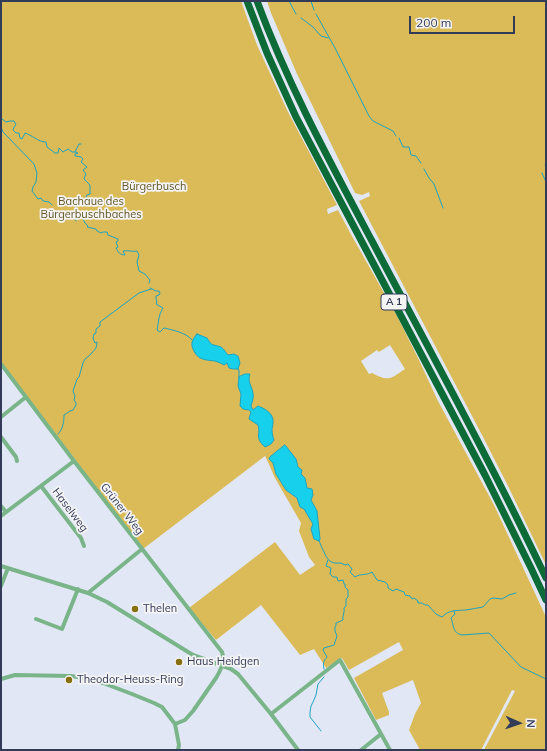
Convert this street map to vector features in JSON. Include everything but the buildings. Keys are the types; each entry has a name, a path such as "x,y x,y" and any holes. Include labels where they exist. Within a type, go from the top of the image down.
{"highway":[{"name":"A 1","path":"247,1 267,53 296,117 485,475 546,600"},
{"name":"A 1","path":"257,1 276,50 305,113 494,472 546,578"}],"street":[{"name":"Grüner Weg","path":"1,364 222,652 224,657 221,666"},
{"path":"1,417 26,397"},
{"path":"1,437 16,457 17,461"},
{"path":"1,516 74,461"},
{"name":"Haselweg","path":"41,486 81,538 84,546"},
{"path":"1,506 6,512"},
{"path":"88,593 142,549"},
{"path":"1,566 88,593 107,602 193,655 231,669 238,674 298,750"},
{"path":"1,586 8,568"},
{"path":"36,619 62,629 78,589"},
{"path":"271,714 340,660 390,750"},
{"path":"175,724 185,720 193,711 216,678 221,666"},
{"path":"1,679 16,674 84,678 103,682 162,707 175,724 179,745 178,750"},
{"path":"361,750 381,734"}],"green space":[{"name":"Bürgerbusch","path":"1,1 241,1 257,45 287,110 337,205 327,209 328,214 338,210 397,316 438,401 494,505 546,617 546,750 484,750 515,691 512,690 481,750 420,750 409,730 421,703 413,680 382,693 389,715 376,720 354,678 403,650 399,642 349,670 342,658 326,668 314,649 300,655 261,605 216,640 189,608 275,542 300,575 315,565 309,557 299,531 301,523 275,478 265,456 143,549 1,362","holes":["390,345 405,369 392,377 382,378 372,373 369,374 361,361 377,350 379,352"]},
{"path":"267,1 546,1 546,565 482,435 359,201 370,196 369,192 362,195 355,193 297,74"}],"water":[{"path":"197,334 207,338 213,345 221,347 228,355 234,354 238,356 240,363 238,369 229,368 227,363 224,365 198,356 193,349 192,344"},
{"path":"245,374 250,374 249,382 253,395 251,406 253,410 258,406 267,410 271,414 273,420 272,431 274,440 271,444 265,447 259,438 258,425 249,419 251,412 240,406 241,394 238,386 239,377"},
{"path":"285,445 296,459 298,467 302,470 301,474 305,478 307,488 312,489 313,495 311,500 317,511 319,541 314,539 311,529 313,524 304,509 300,507 297,498 286,490 276,474 273,463 269,459"}],"waterway":[{"path":"289,1 296,14"},
{"path":"311,1 314,10"},
{"path":"316,14 369,116 373,121 393,131 396,136"},
{"path":"301,18 313,27 321,36 328,38"},
{"path":"1,119 6,122 14,121 16,125 13,130 16,133 19,133 20,138 22,139 25,133 40,141 46,142 47,147 55,153 58,153 59,148 63,152 68,149 72,152 78,153 75,154 75,156 81,157 83,159 81,162 87,167 83,170 86,174 84,178 90,185 90,194 86,197 89,200 84,203 83,202 82,204 77,204 75,212 77,214 80,213 88,226 87,227 96,229 101,233 107,232 108,235 118,239 116,242 118,247 116,248 120,254 125,255 123,251 137,251 139,255 137,262 139,271 145,274 150,280 149,283"},
{"path":"1,127 3,132 34,164 37,173 36,182 32,191 38,199 41,198 43,201 49,202 52,205"},
{"path":"399,138 403,147 409,147 411,155 416,156 421,163"},
{"path":"75,152 79,144 81,144"},
{"path":"424,169 434,184 443,208"},
{"path":"542,173 546,182"},
{"path":"74,213 73,214 76,221"},
{"path":"150,288 159,291 159,295 156,296 156,304 163,308 159,316 157,330 160,332 164,328 175,331 187,335 192,340"},
{"path":"58,434 63,425 64,415 73,410 76,405 73,391 85,359 96,348 97,342 95,343 93,338 94,334 96,333 96,329 100,326 100,322 139,293 151,289"},
{"path":"237,369 239,370 239,378"},
{"path":"319,540 328,560 335,563 345,565 348,564 352,569 350,572 355,577 372,572 377,580 385,582 388,585 388,588 393,591 396,589 404,592 405,595 410,596 412,599 414,598 418,601 418,603 428,605 436,614 442,617 450,612 483,607 490,599 502,599 516,593"},
{"path":"324,669 323,666 327,657 323,650 324,648 334,645 337,636 335,631 336,623 343,620 344,608 348,597 348,590 345,587 343,580 338,581 337,577 333,577 330,574 331,568 326,566 328,560"},
{"path":"454,611 455,614 451,618 456,632 462,635 489,633 521,667 546,679"},
{"path":"321,731 310,717 310,712 318,684 324,677"}],"place":[{"name":"Thelen","path":"135,609"},
{"name":"Haus Heidgen","path":"179,662"},
{"name":"Theodor-Heuss-Ring","path":"69,680"}],"park label":[{"name":"Bachaue des Bürgerbuschbaches","path":"91,208"}]}
